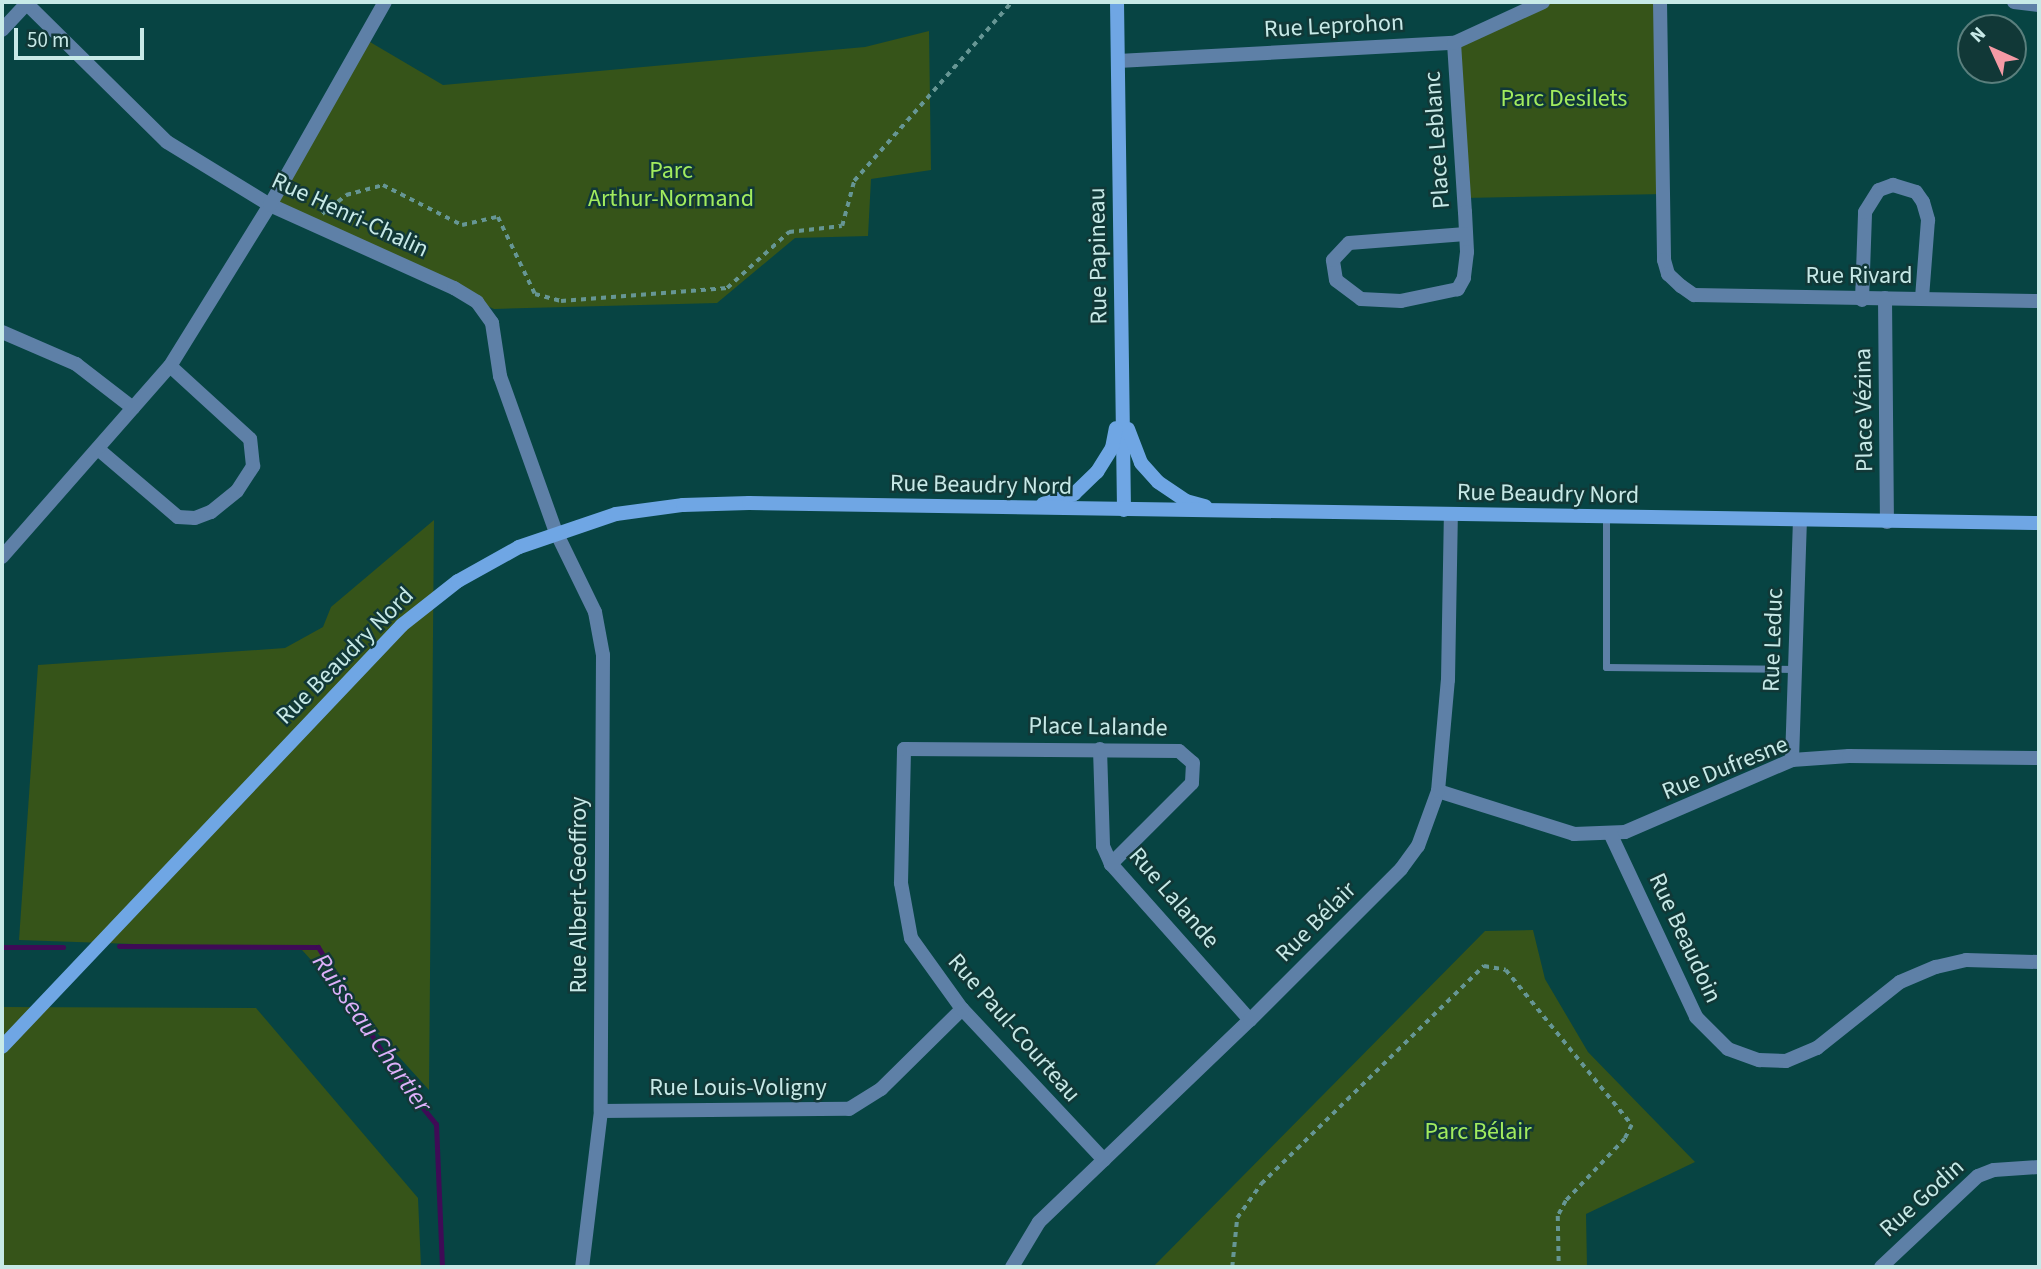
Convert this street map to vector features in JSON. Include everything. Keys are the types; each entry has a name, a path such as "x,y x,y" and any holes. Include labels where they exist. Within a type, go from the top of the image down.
{"main road":[{"name":"Rue Papineau","path":"1117,2 1124,510"},
{"path":"996,508 1031,506 1074,494 1097,472 1112,448 1122,396"},
{"path":"1122,396 1140,463 1158,482 1186,501 1227,512"},
{"name":"Rue Beaudry Nord","path":"2,1047 402,625 478,568 556,532 616,514 683,505 2039,523"}],"street":[{"path":"2,30 27,2"},
{"name":"Rue Henri-Chalin","path":"27,2 167,142 270,205 477,302 492,323 500,376 556,532"},
{"path":"2,557 170,366 270,205 385,2"},
{"name":"Rue Leprohon","path":"1118,61 1454,43 1544,2"},
{"name":"Rue Rivard","path":"1660,2 1664,260 1668,274 1681,286 1693,295 2039,301"},
{"path":"2014,2 2039,5"},
{"name":"Place Leblanc","path":"1454,43 1466,234 1464,278 1458,289 1447,293 1370,300 1351,294 1336,280 1334,260 1349,243 1466,234"},
{"path":"1862,300 1865,212 1879,190 1893,185 1916,192 1923,202 1928,220 1922,298"},
{"name":"Place Vézina","path":"1885,298 1887,522"},
{"path":"2,332 76,364 133,408"},
{"path":"98,449 178,517 195,518 211,512 237,491 253,466 250,439 170,366"},
{"name":"Rue Bélair","path":"1012,1267 1039,1222 1250,1020 1401,869 1418,846 1438,791 1448,680 1451,515"},
{"name":"Rue Leduc","path":"1792,760 1800,520"},
{"name":"Rue Albert-Geoffroy","path":"556,532 596,612 603,655 601,1111 582,1267"},
{"name":"Place Lalande","path":"904,749 1179,751 1193,763 1195,776 1111,864"},
{"name":"Rue Paul-Courteau","path":"904,749 903,912 911,938 962,1009 1104,1160"},
{"name":"Rue Lalande","path":"1100,749 1103,846 1111,864 1250,1020"},
{"name":"Rue Dufresne","path":"1438,791 1574,834 1611,833 1677,813 1792,760 1849,756 2039,758"},
{"name":"Rue Beaudoin","path":"1611,833 1696,1017 1728,1049 1759,1060 1786,1061 1817,1048 1900,982 1936,967 1966,960 2039,962"},
{"name":"Rue Louis-Voligny","path":"601,1111 849,1109 881,1089 962,1009"},
{"name":"Rue Godin","path":"1881,1267 1978,1176 1994,1170 2039,1167"}],"lane":[{"path":"1606,518 1606,667 1795,669"}],"path":[{"path":"310,225 346,195 383,185 462,225 498,217 535,294 562,300 727,288 789,232 842,226 854,181 1012,2"},
{"path":"1231,1267 1237,1218 1261,1184 1484,967 1506,970 1632,1125 1625,1139 1566,1201 1558,1216 1559,1267"}],"green space":[{"name":"Parc Desilets","path":"1543,2 1660,2 1664,194 1464,198 1454,43"},
{"name":"Parc Arthur-Normand","path":"929,31 931,170 871,179 868,236 795,238 717,303 494,309 270,205 370,42 443,85 865,47"},
{"path":"434,520 429,1090 302,950 19,940 38,665 285,648 323,627 331,607"},
{"name":"Parc Bélair","path":"1533,930 1545,979 1588,1052 1695,1162 1586,1214 1587,1267 1153,1267 1485,931"},
{"path":"2,1007 256,1008 418,1198 421,1267 2,1267"}],"waterway":[{"name":"Ruisseau Chartier","path":"119,946 318,947 396,1075 436,1124 442,1267"},
{"path":"2,947 63,947"}]}
